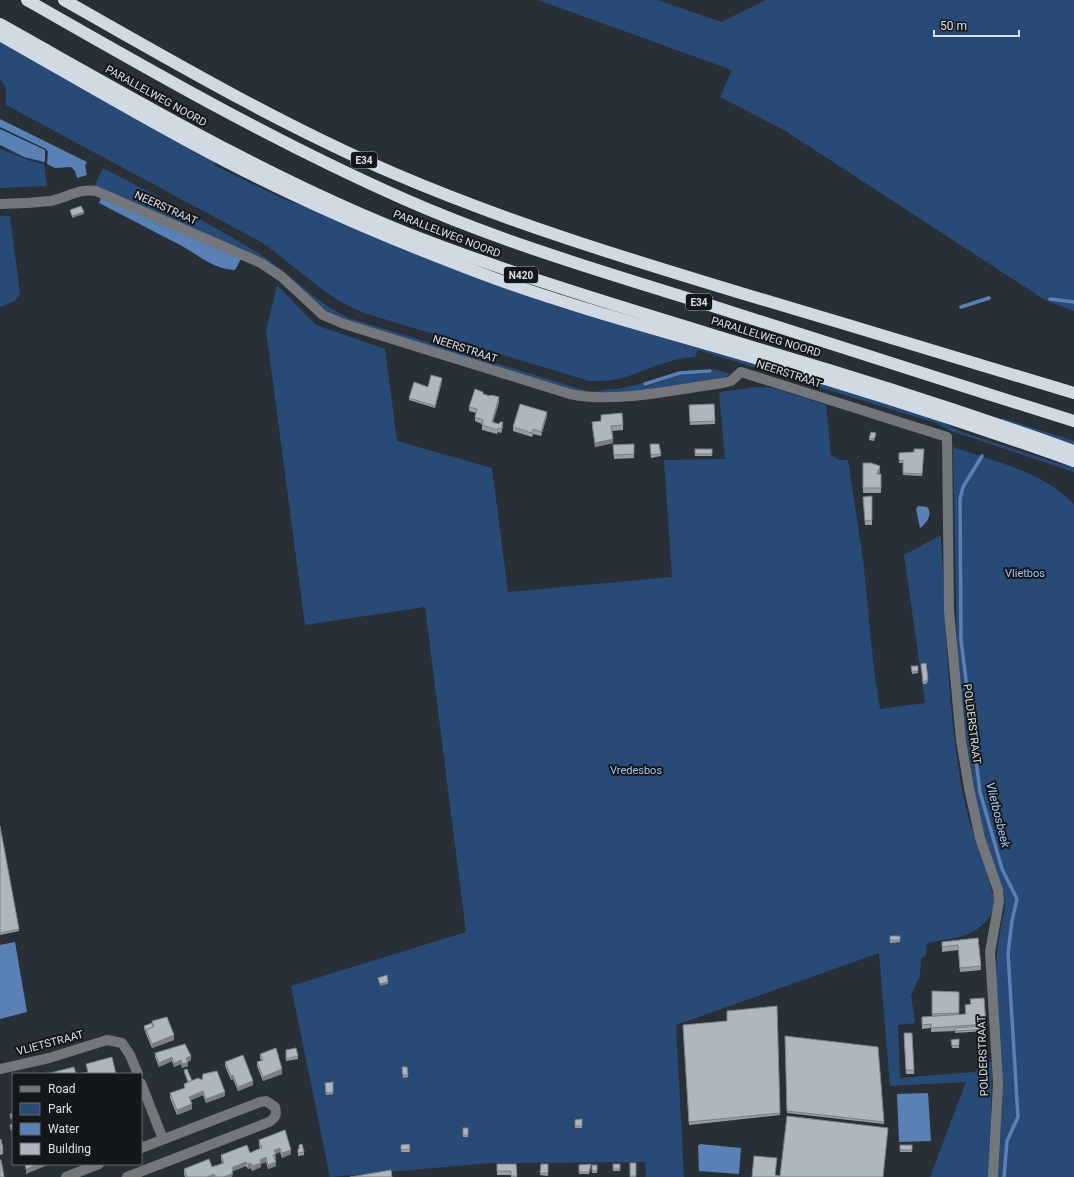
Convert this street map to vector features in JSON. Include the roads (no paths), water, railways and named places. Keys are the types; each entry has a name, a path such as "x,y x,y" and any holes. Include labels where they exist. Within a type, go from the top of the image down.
{"highway":[{"name":"E34","path":"27,0 203,100 298,150 407,200 502,237 608,273 1074,421"},
{"name":"E34","path":"64,0 209,83 276,118 348,153 457,199 554,234 648,264 1074,393"},
{"name":"PARALLELWEG NOORD","path":"0,24 162,115 249,161 333,202 408,234 508,271 596,300 773,353 1074,450"},
{"name":"PARALLELWEG NOORD","path":"0,35 247,171 327,210 419,249 497,279 588,309 794,370 1074,461"}],"street":[{"name":"NEERSTRAAT","path":"0,204 23,204 52,200 88,190 96,191 261,263 282,277 323,315 344,324 570,394 588,398 613,397 693,387 730,381 741,372 947,437"},
{"name":"POLDERSTRAAT","path":"947,437 950,611 961,740 980,838 998,890 1000,902 990,952 998,1083 993,1177"},
{"name":"VLIETSTRAAT","path":"0,1069 48,1058 107,1040 122,1044 130,1055 138,1073"},
{"path":"142,1086 163,1139"},
{"path":"127,1177 270,1122 274,1119 277,1113 275,1107 266,1101 260,1102 142,1148"},
{"path":"66,1177 96,1165"}],"water":[{"path":"0,119 87,162 85,166 87,175 77,178 75,171 71,167 55,168 47,164 48,152 46,149 0,127"},
{"path":"0,129 45,150 45,161 24,157 0,145"},
{"path":"101,198 241,259 235,270 213,265 182,246 99,203"},
{"path":"918,506 927,507 929,510 927,521 920,528 916,509"},
{"path":"15,942 27,1012 0,1019 0,945"},
{"path":"928,1093 931,1141 899,1142 897,1094"},
{"path":"700,1144 741,1148 739,1174 699,1171 698,1146"}],"waterway":[{"path":"961,307 989,298"},
{"path":"1050,299 1074,302"},
{"path":"645,384 680,373 710,371"},
{"name":"Vlietbosbeek","path":"982,456 963,487 960,499 961,640 980,792 1002,869 1017,899 1012,921 1008,953 1018,1117 1007,1141 1004,1177"}],"park label":[{"name":"Vlietbos","path":"1025,573"},
{"name":"Vredesbos","path":"636,770"}]}
